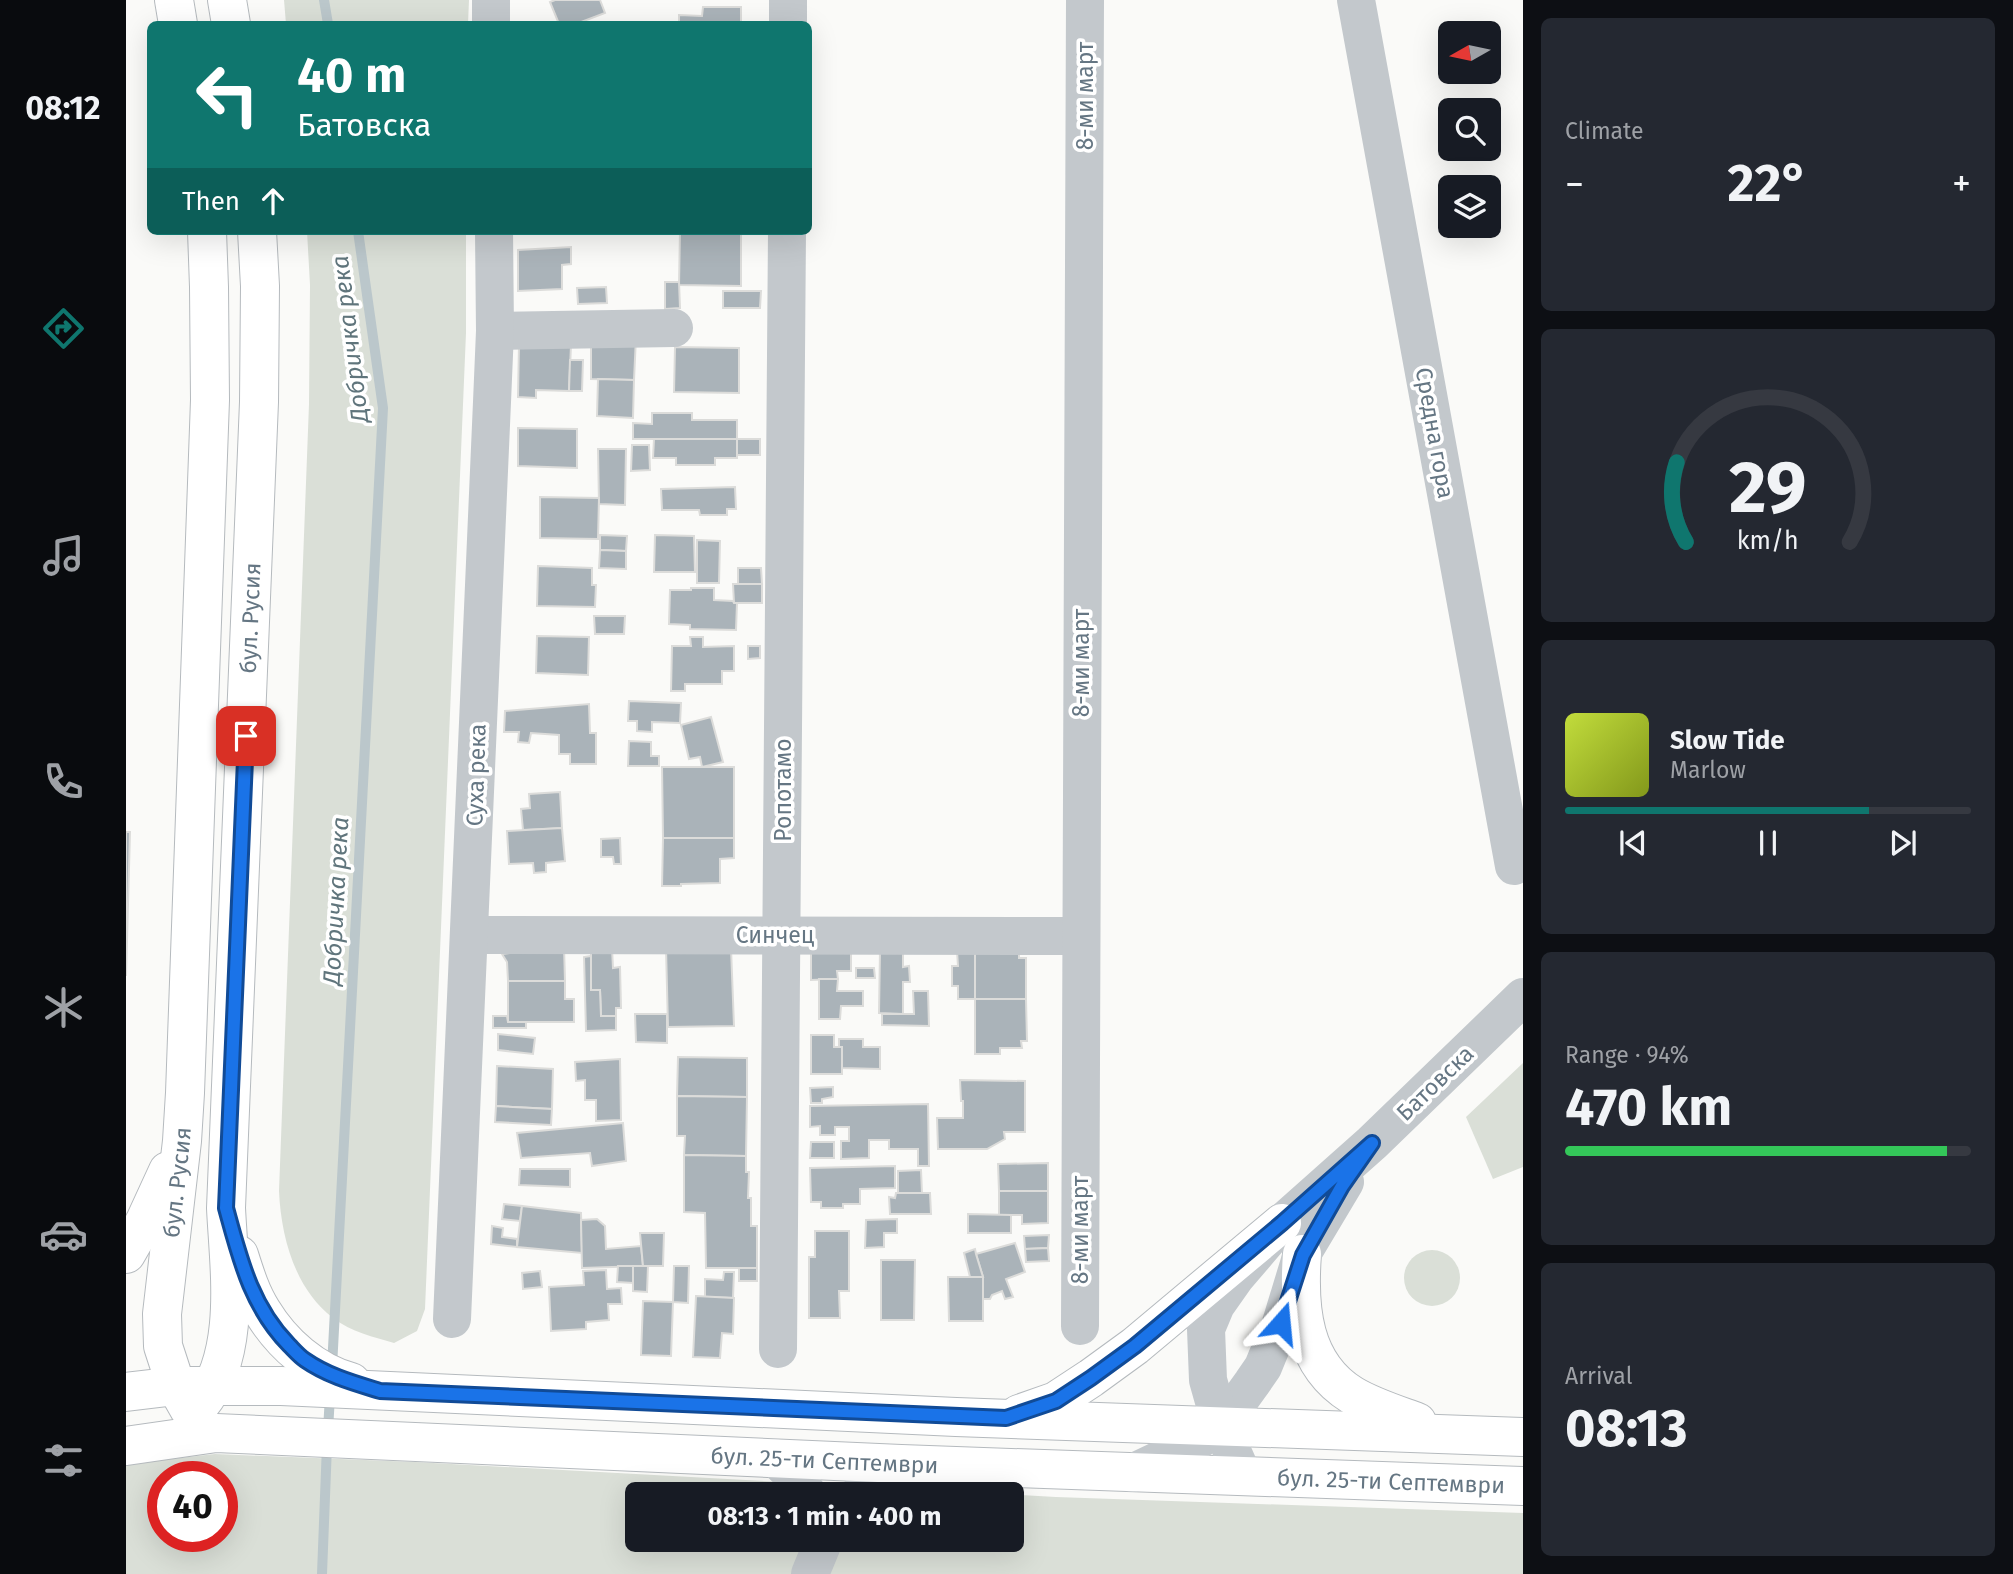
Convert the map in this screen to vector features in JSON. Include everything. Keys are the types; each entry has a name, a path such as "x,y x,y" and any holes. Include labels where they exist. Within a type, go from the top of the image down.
{"main road":[{"path":"174,0 178,21"},
{"path":"227,0 230,21"},
{"name":"бул. Русия","path":"195,1411 163,1346 162,1314 182,1141 209,414 206,235"},
{"name":"бул. Русия","path":"128,1445 168,1431 195,1411 214,1385 227,1340 230,1306 226,1208 259,402 260,286 257,235"},
{"path":"126,1254 145,1221 182,1141"},
{"path":"226,1208 249,1284 261,1311 282,1338 303,1359 323,1370 345,1381 380,1391"},
{"path":"1006,1418 1056,1401 1091,1378 1135,1346 1282,1223"},
{"path":"1303,1255 1301,1306 1306,1334 1318,1360 1334,1381 1370,1405 1455,1434"},
{"path":"214,1385 1523,1437"},
{"name":"бул. 25-ти Септември","path":"126,1392 281,1436 901,1464 1523,1486"}],"street":[{"path":"491,0 491,21"},
{"path":"788,0 788,21"},
{"name":"8-ми март","path":"1080,1326 1085,0"},
{"name":"Средна гора","path":"1356,0 1514,866"},
{"name":"Суха река","path":"452,1319 495,331 495,235"},
{"name":"Ропотамо","path":"778,1349 787,235"},
{"path":"495,331 674,328"},
{"name":"Синчец","path":"469,935 1080,936"},
{"name":"Батовска","path":"1243,1476 1221,1426 1208,1380 1206,1329 1216,1305 1235,1278 1282,1223 1372,1143 1523,997"},
{"path":"1132,1472 1189,1447 1221,1426 1263,1367 1281,1323 1303,1255 1342,1186 1372,1143"},
{"path":"775,1458 799,1482"},
{"path":"876,1482 901,1464"}],"shaded area":[{"path":"284,0 469,0 468,21 286,21"},
{"path":"307,235 466,235 466,333 425,1309 417,1331 394,1343 347,1327 320,1306 300,1277 293,1261 280,1208 309,404 310,285"},
{"path":"1523,1063 1523,1167 1493,1179 1466,1117"},
{"path":"1432,1250 1443,1252 1452,1258 1458,1267 1458,1289 1452,1298 1443,1304 1432,1306 1421,1304 1412,1298 1406,1289 1404,1278 1406,1267 1412,1258 1421,1252"},
{"path":"215,1454 781,1482 625,1482 625,1552 1024,1552 1024,1496 1523,1513 1523,1574 126,1574 126,1464 147,1462 147,1552 238,1552 238,1461 153,1461"}],"building":[{"path":"600,0 605,13 584,21 558,21 550,2"},
{"path":"703,7 741,7 741,21 679,21 679,15 702,16"},
{"path":"680,235 741,235 741,286 679,285"},
{"path":"571,247 571,264 562,265 562,289 518,291 518,250"},
{"path":"665,282 679,282 680,308 665,309"},
{"path":"606,287 607,303 578,304 577,288"},
{"path":"723,291 761,291 760,308 723,308"},
{"path":"636,337 634,380 591,379 591,338"},
{"path":"519,344 571,345 569,391 536,390 536,398 518,397"},
{"path":"675,347 739,348 739,393 674,392"},
{"path":"570,360 583,360 582,391 569,391"},
{"path":"598,379 634,380 633,418 597,416"},
{"path":"652,413 692,413 692,420 737,420 737,439 633,439 633,423 652,424"},
{"path":"518,428 577,429 577,468 518,466"},
{"path":"654,439 737,439 737,458 715,458 715,465 676,465 676,458 653,458"},
{"path":"737,439 760,439 760,455 737,455"},
{"path":"632,445 649,445 650,470 631,471"},
{"path":"598,449 626,449 625,505 599,504"},
{"path":"735,487 736,509 727,509 727,515 700,515 699,510 662,510 661,489"},
{"path":"540,497 599,498 598,539 540,538"},
{"path":"600,535 627,536 626,551 600,550"},
{"path":"655,535 694,536 695,572 654,572"},
{"path":"697,540 720,541 719,583 697,583"},
{"path":"600,550 626,551 626,569 599,568"},
{"path":"538,566 592,568 592,585 596,585 595,607 537,606"},
{"path":"738,568 761,568 762,584 738,584"},
{"path":"733,584 762,584 762,603 734,603"},
{"path":"714,588 714,600 737,603 736,630 690,629 690,625 669,624 670,590"},
{"path":"594,616 625,616 624,634 595,634"},
{"path":"537,636 589,637 588,675 536,673"},
{"path":"690,637 703,637 703,647 734,646 734,671 722,671 722,684 685,684 685,691 671,691 672,646 691,646"},
{"path":"748,646 760,646 760,658 748,659"},
{"path":"629,701 681,703 680,723 652,722 652,732 637,731 637,721 628,721"},
{"path":"589,704 590,733 596,733 596,764 570,764 570,754 559,754 559,735 531,733 529,743 518,742 519,732 504,732 505,711"},
{"path":"711,717 723,762 702,767 700,757 689,759 681,725"},
{"path":"629,741 651,742 651,756 659,756 659,766 628,766"},
{"path":"662,767 734,767 734,838 663,838"},
{"path":"560,792 562,828 523,830 521,809 530,808 529,794"},
{"path":"562,828 565,861 546,863 546,872 534,873 533,863 509,864 507,831"},
{"path":"126,832 130,832 126,976"},
{"path":"620,838 621,864 614,864 613,857 601,857 601,839"},
{"path":"663,838 734,838 734,858 720,859 720,883 662,886"},
{"path":"564,946 565,981 508,981 507,962 502,954"},
{"path":"591,947 612,948 613,968 620,967 621,1008 616,1008 616,1016 601,1016 600,990 591,990"},
{"path":"666,948 731,948 734,1026 668,1027"},
{"path":"811,950 851,950 851,971 837,971 838,979 811,980"},
{"path":"880,950 903,950 903,967 909,966 910,982 903,982 903,1014 879,1013"},
{"path":"957,951 975,951 975,999 958,999 958,986 952,986 952,966 958,966"},
{"path":"975,951 1019,951 1019,958 1026,958 1026,999 975,999"},
{"path":"591,956 591,990 600,990 601,1016 616,1016 616,1030 586,1031 584,957"},
{"path":"856,968 874,968 875,978 856,978"},
{"path":"819,979 838,979 837,991 863,991 863,1006 841,1006 840,1019 819,1019"},
{"path":"508,981 565,981 565,999 574,999 574,1022 508,1022"},
{"path":"913,991 928,991 929,1026 882,1025 882,1014 914,1014"},
{"path":"975,999 1026,999 1027,1041 1021,1041 1022,1048 1000,1048 1000,1054 975,1054"},
{"path":"635,1014 667,1014 667,1043 636,1042"},
{"path":"493,1016 507,1016 508,1022 526,1022 526,1028 493,1028"},
{"path":"498,1034 535,1038 533,1054 498,1050"},
{"path":"811,1035 834,1035 834,1047 842,1047 842,1074 811,1074"},
{"path":"839,1039 863,1039 863,1047 880,1047 880,1069 842,1068 842,1047 839,1047"},
{"path":"678,1057 747,1058 747,1097 677,1096"},
{"path":"620,1059 621,1120 596,1121 596,1100 585,1100 585,1080 576,1081 575,1062"},
{"path":"497,1066 553,1069 552,1109 496,1106"},
{"path":"960,1080 1025,1081 1025,1132 1004,1132 1005,1139 987,1149 938,1149 937,1118 963,1118"},
{"path":"833,1087 833,1097 822,1099 822,1103 811,1103 810,1088"},
{"path":"677,1096 747,1097 746,1156 684,1155 685,1136 677,1136"},
{"path":"928,1104 929,1166 918,1166 918,1149 889,1149 889,1140 869,1140 869,1158 841,1159 841,1141 849,1141 849,1127 835,1127 835,1135 820,1135 820,1126 810,1127 810,1106"},
{"path":"496,1106 552,1109 551,1125 495,1122"},
{"path":"623,1123 626,1161 592,1166 590,1153 521,1158 517,1133"},
{"path":"811,1142 834,1142 834,1158 810,1158"},
{"path":"684,1155 746,1156 751,1226 757,1226 757,1268 706,1268 705,1213 684,1212"},
{"path":"1048,1163 1048,1191 999,1191 998,1164"},
{"path":"895,1166 895,1188 860,1189 860,1204 843,1204 843,1208 821,1208 821,1202 811,1202 810,1168"},
{"path":"520,1169 570,1169 570,1187 519,1185"},
{"path":"921,1170 922,1193 898,1194 898,1171"},
{"path":"999,1191 1048,1191 1048,1223 1022,1224 1022,1215 999,1215"},
{"path":"896,1193 930,1193 931,1214 890,1214 889,1197 895,1198"},
{"path":"504,1204 522,1206 520,1221 502,1219"},
{"path":"522,1206 581,1213 582,1253 517,1247"},
{"path":"968,1214 1011,1215 1011,1233 968,1233"},
{"path":"597,1219 605,1226 606,1249 641,1246 643,1266 582,1268 581,1220"},
{"path":"897,1219 897,1233 884,1233 884,1247 865,1248 866,1220"},
{"path":"492,1226 503,1228 502,1237 517,1239 517,1247 491,1244"},
{"path":"815,1231 849,1231 849,1291 839,1291 840,1318 809,1318 809,1257 815,1257"},
{"path":"640,1233 664,1233 663,1266 643,1266"},
{"path":"1049,1235 1048,1248 1025,1249 1024,1236"},
{"path":"1015,1243 1025,1272 1006,1279 1013,1297 1005,1299 1002,1291 992,1295 990,1299 983,1299 983,1277 976,1254"},
{"path":"1048,1248 1049,1261 1026,1262 1025,1249"},
{"path":"975,1249 983,1277 970,1277 964,1253"},
{"path":"881,1260 915,1260 914,1320 881,1320"},
{"path":"618,1266 633,1266 633,1283 617,1282"},
{"path":"633,1266 648,1266 647,1292 633,1291"},
{"path":"674,1266 689,1266 688,1303 673,1302"},
{"path":"739,1268 757,1268 757,1281 739,1281"},
{"path":"606,1270 607,1289 621,1288 622,1304 608,1304 609,1320 586,1322 586,1329 551,1331 549,1287 584,1285 583,1271"},
{"path":"540,1271 542,1287 523,1289 522,1273"},
{"path":"724,1272 734,1272 733,1298 705,1297 705,1279 723,1280"},
{"path":"948,1277 983,1277 983,1321 949,1321"},
{"path":"696,1296 734,1298 733,1334 722,1333 720,1358 693,1357"},
{"path":"643,1301 673,1302 671,1356 641,1355"}],"waterway":[{"name":"Добричка река","path":"324,0 328,21"},
{"name":"Добричка река","path":"332,1367 383,408 359,235"},
{"name":"Добричка река","path":"328,1430 330,1396"},
{"name":"Добричка река","path":"322,1574 327,1445"}],"route":[{"path":"246,736 226,1208 238,1253 261,1311 303,1359 345,1381 380,1391 1006,1418 1056,1401 1135,1346 1282,1223 1372,1143 1342,1186 1303,1255 1281,1323"}]}
